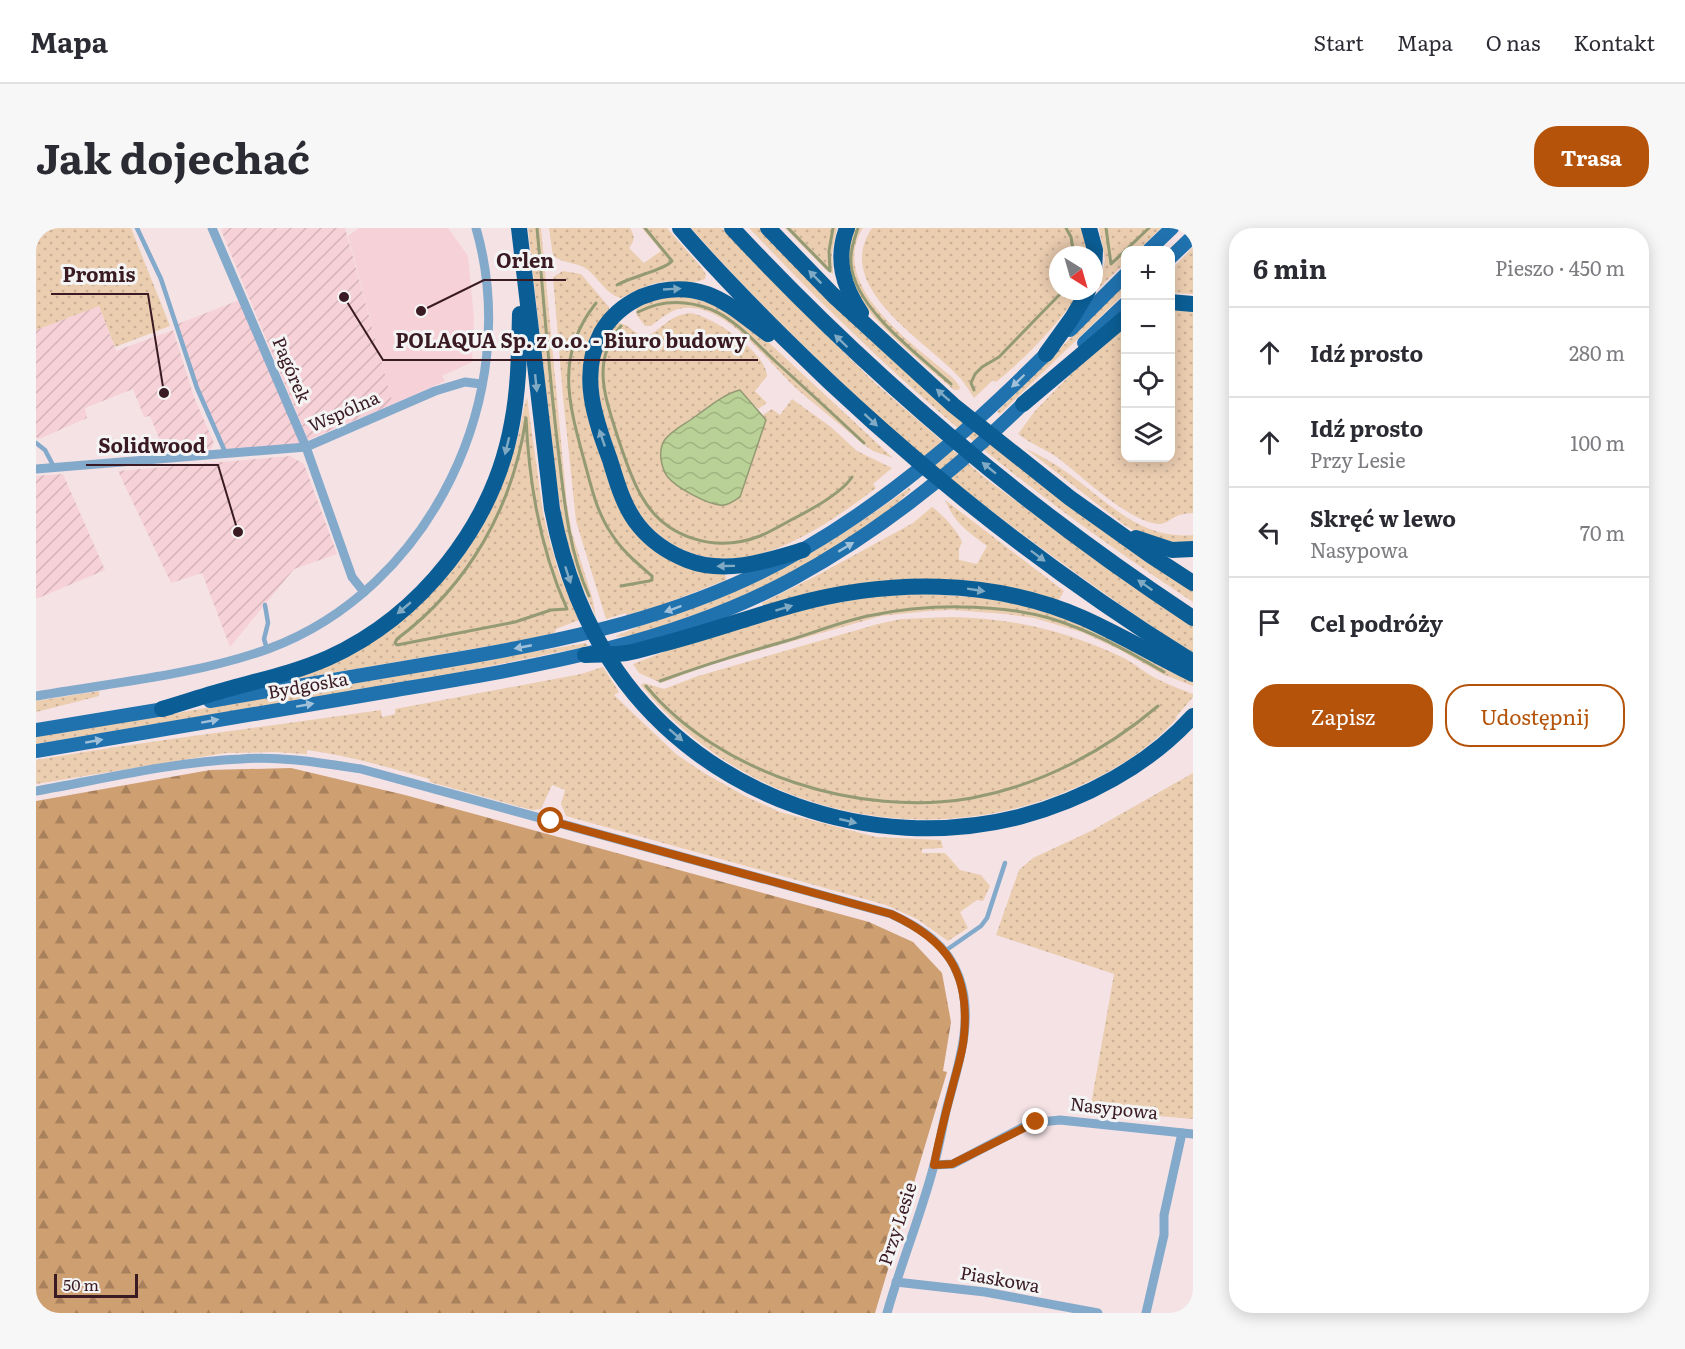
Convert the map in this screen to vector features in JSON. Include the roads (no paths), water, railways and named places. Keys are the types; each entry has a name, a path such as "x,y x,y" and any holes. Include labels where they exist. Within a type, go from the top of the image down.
{"highway":[{"path":"519,228 552,508 559,545 570,581 586,619 618,672 642,702 700,756 732,777 812,812 853,823 894,828 960,828 999,822 1040,811 1076,797 1144,759 1170,739 1189,720"},
{"path":"680,228 746,300 812,366 897,444 999,527 1110,609 1193,662"},
{"path":"732,228 840,339 924,416 1096,551 1193,618"},
{"path":"768,228 833,295 953,405 1005,448 1108,526 1193,583"},
{"path":"847,228 841,248 842,276 854,302 874,331"},
{"path":"1089,228 1094,246"},
{"path":"162,709 293,672 330,657 391,619 420,595 444,568 463,543 491,493 503,461 512,424 519,376 523,262"},
{"path":"803,550 763,562 716,566 689,561 667,551 653,540 639,526 622,495 598,428 589,380 596,343 613,318 632,301 656,291 675,288 707,294 735,308 812,366"},
{"path":"1046,354 1083,300"},
{"path":"1175,302 1193,304"},
{"path":"1023,404 1121,320"},
{"path":"1108,526 1147,543 1172,550 1193,549"},
{"path":"591,654 624,649 844,594 887,587 930,586 973,589 1057,608 1130,640 1193,674"}],"main road":[{"path":"1153,246 1172,228"},
{"path":"1175,253 1193,236"},
{"path":"36,730 507,651 581,636 695,601 803,550 864,512 903,483 990,407 1121,278"},
{"path":"624,649 694,623 772,589 878,527 919,496 1006,420 1121,307"},
{"name":"Bydgoska","path":"36,751 511,670 591,654"}],"street":[{"name":"Pagórek","path":"212,228 306,447 352,577 364,592"},
{"path":"36,696 194,669 267,649 317,625 364,592 390,567 415,538 439,502 455,472 467,441 481,384 488,339 489,304 484,263 476,228"},
{"name":"Wspólna","path":"36,469 306,447 435,391 465,382 481,384"},
{"name":"Przy Lesie","path":"36,790 205,762 243,758 305,761 361,769 891,914 926,932 945,951 958,975 965,1003 964,1038 934,1165 887,1313"},
{"name":"Nasypowa","path":"934,1165 952,1164 1036,1122 1060,1120 1193,1134"},
{"path":"1146,1313 1164,1235 1164,1215 1182,1133"},
{"name":"Piaskowa","path":"896,1282 985,1292 1098,1313"}],"lane":[{"path":"137,228 161,279 197,388 226,455"},
{"path":"36,443 45,450 54,468"},
{"path":"265,605 268,623 264,639 267,649"},
{"path":"945,951 981,927 987,918 1005,863"}],"water":[{"path":"740,390 766,420 740,497 728,504 718,505 694,495 671,480 663,468 661,449 664,441 674,431 723,397"}],"waterway":[{"path":"537,228 565,504 576,560 589,596"},
{"path":"617,285 663,267 672,261 645,228"},
{"path":"788,228 830,271 829,251 833,228"},
{"path":"858,228 851,264 855,281 864,298 906,345 951,384"},
{"path":"1066,228 1072,246"},
{"path":"1106,228 1111,264 1149,228"},
{"path":"974,390 971,383 975,374 999,357 1054,300"},
{"path":"596,303 583,322 575,341 570,360 570,398 584,460 601,516 620,545 652,576 652,580 649,581 621,586"},
{"path":"638,312 665,303 683,303 701,306 719,313 745,332 864,443"},
{"path":"621,326 611,340 603,367 603,381 609,409 635,483 652,511 664,523 694,539 726,543 743,541 767,533 814,508 840,490 852,477"},
{"path":"526,418 533,492 543,540 567,609 551,610 515,622 397,645 395,643 397,639 423,618 446,594 484,542 510,482 520,451 526,418"},
{"path":"660,681 858,618 936,607 1006,610 1049,618 1094,635 1164,672"},
{"path":"646,686 676,717 712,743 752,765 794,782 839,795 884,801 929,803 972,798 998,792 1047,775 1116,738 1158,706"}],"place":[{"name":"POLAQUA Sp. z o.o. - Biuro budowy","path":"344,297"},
{"name":"Orlen","path":"421,311"},
{"name":"Promis","path":"164,393"},
{"name":"Solidwood","path":"238,532"}]}
